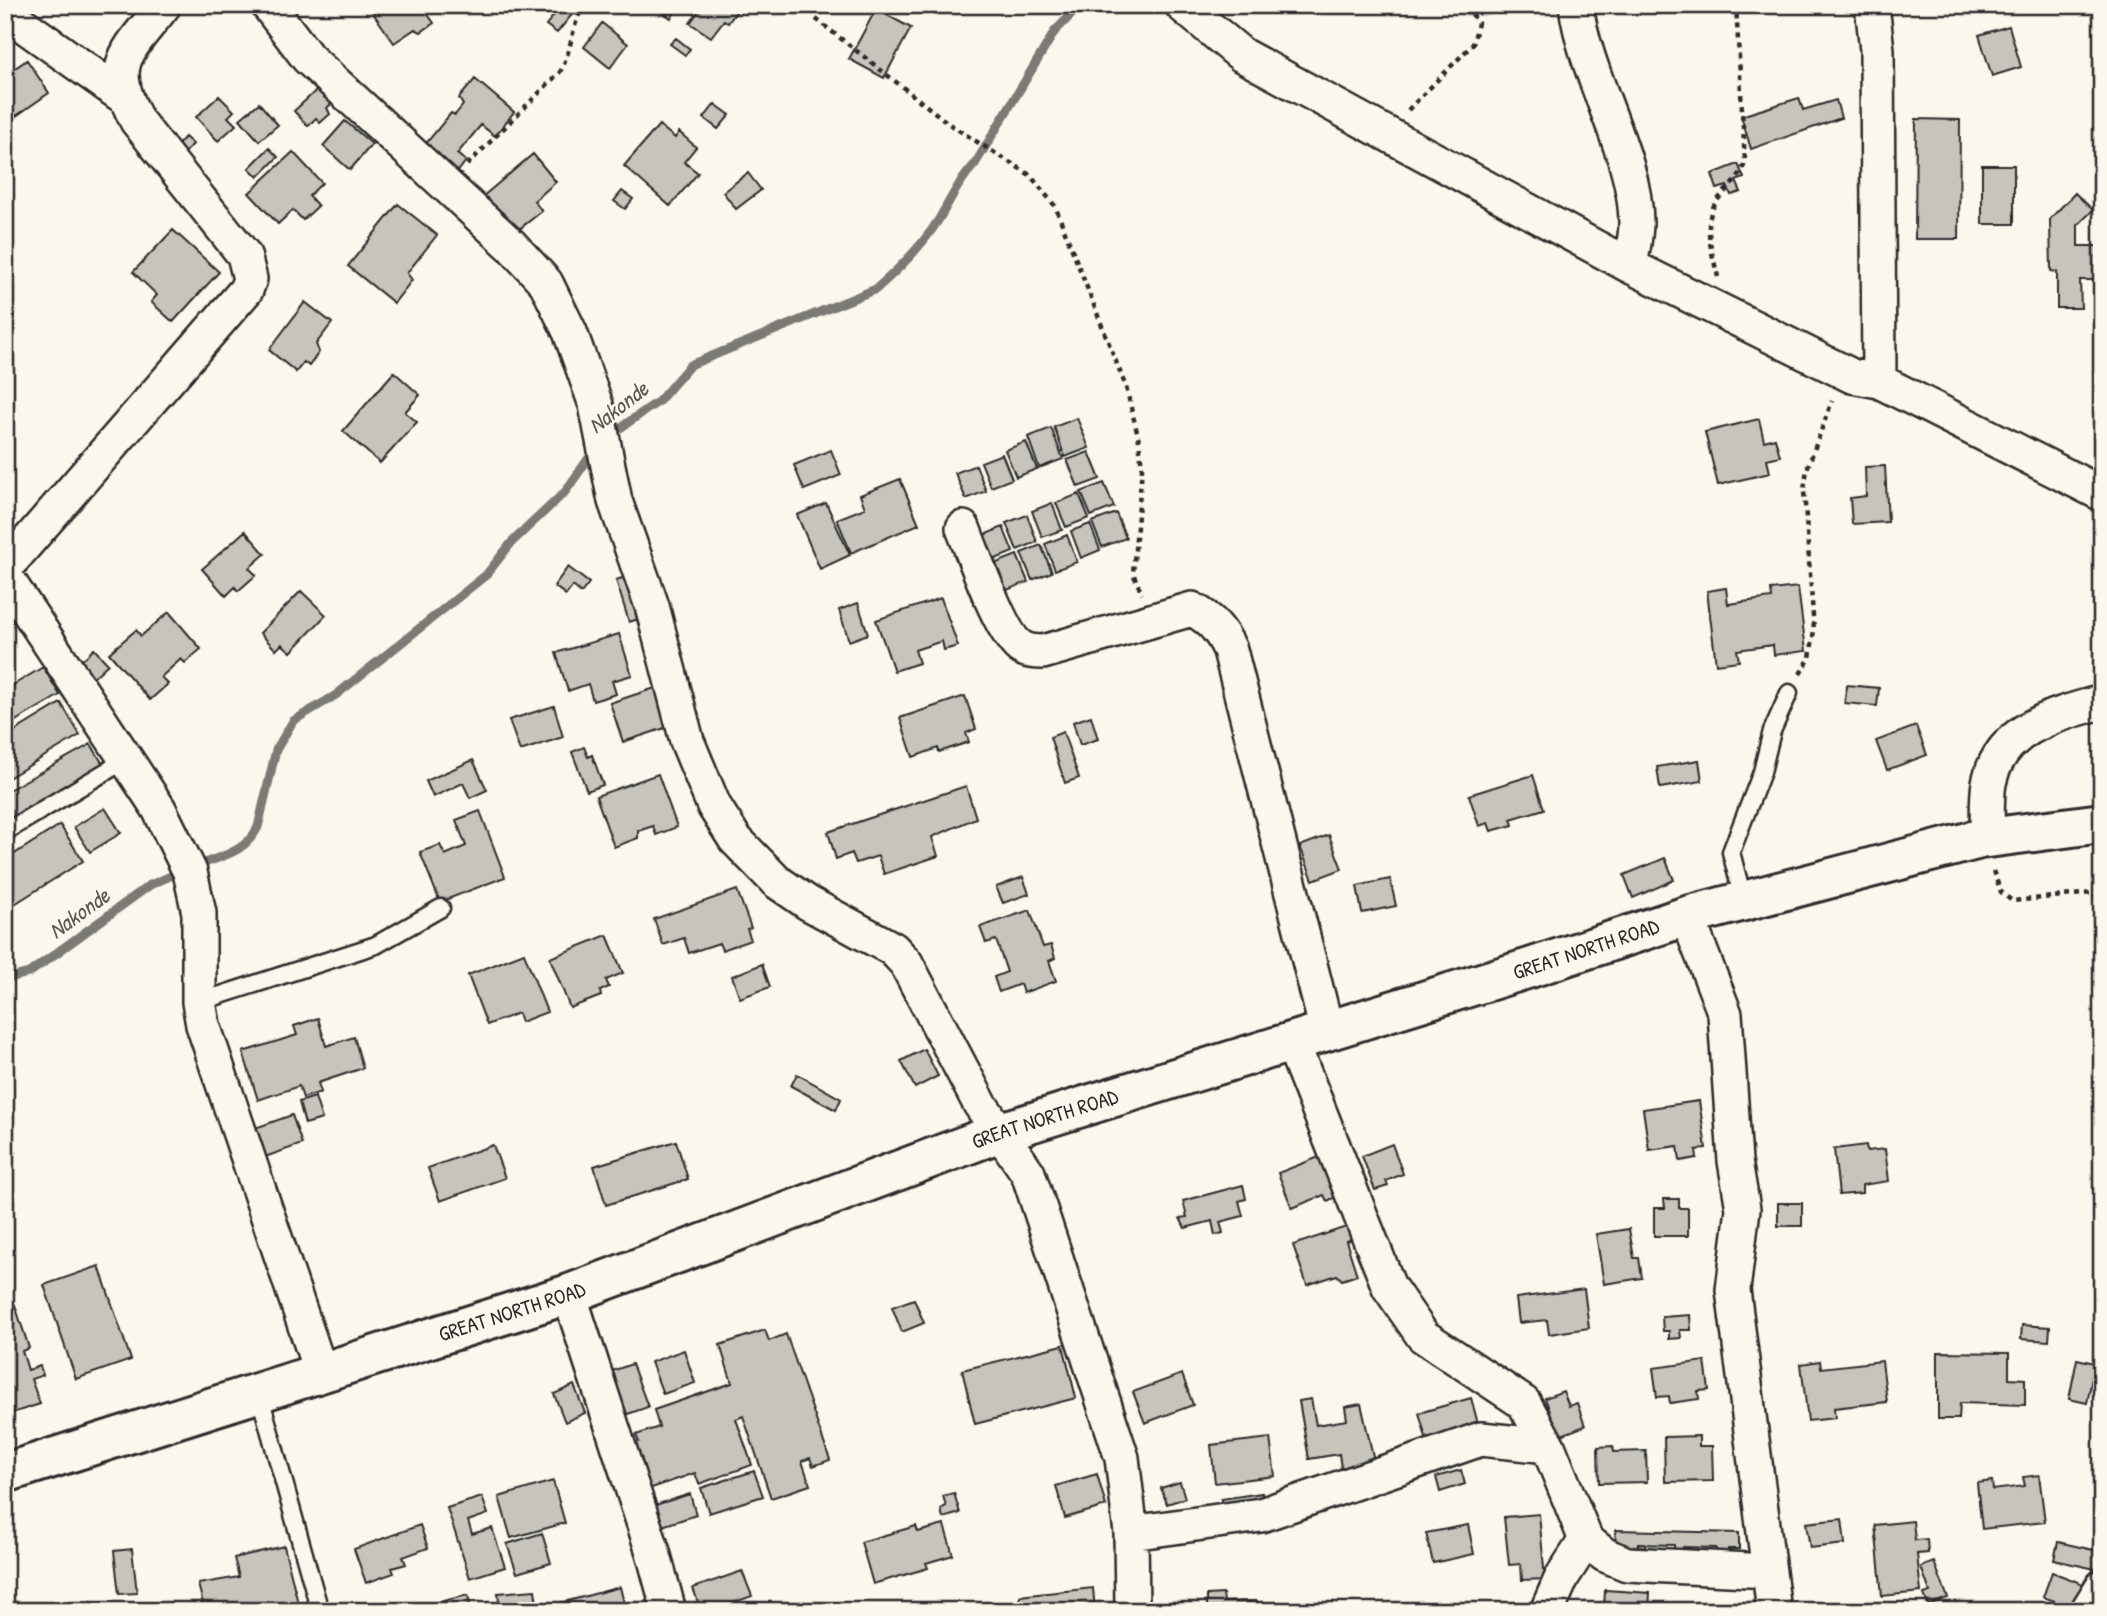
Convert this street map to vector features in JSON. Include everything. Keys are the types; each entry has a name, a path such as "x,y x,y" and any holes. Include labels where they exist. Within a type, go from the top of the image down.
{"highway":[{"name":"GREAT NORTH ROAD","path":"5,1473 569,1294 1001,1132 1310,1037 1687,916 1984,839 2102,823"}],"street":[{"path":"5,568 246,290 250,279 244,255 137,121 124,97 120,79 123,59 164,5"},
{"path":"268,5 308,58 511,245 546,283 570,332 596,405 615,501 652,606 687,741 714,806 735,839 776,881 808,904 893,949 906,963 980,1104 1028,1173 1118,1446 1131,1533 1132,1611"},
{"path":"1182,5 1242,55 1630,266 2102,494"},
{"path":"1576,5 1581,40 1632,188 1636,226 1630,266"},
{"path":"1866,378 1877,50 1872,5"},
{"path":"5,12 124,97"},
{"path":"963,528 1006,631 1019,647 1044,652 1192,609 1207,616 1222,631 1230,650 1310,1037 1389,1287 1423,1336 1524,1403 1548,1446 1586,1540 1605,1555 1627,1564 1769,1571"},
{"path":"5,576 159,809 190,872 199,913 199,1002 214,1064 321,1373"},
{"path":"1984,839 1989,784 2009,741 2022,730 2102,702"},
{"path":"1687,916 1725,1014 1735,1161 1743,1209 1733,1290 1774,1611"},
{"path":"569,1294 653,1552 669,1611"},
{"path":"1131,1533 1261,1515 1481,1439 1548,1446"},
{"path":"1548,1611 1562,1577 1586,1540"},
{"path":"2087,1611 2102,1587"}],"lane":[{"path":"1744,902 1731,852 1762,772 1772,731 1789,693"},
{"path":"5,832 127,759"},
{"path":"199,1002 376,945 441,908"},
{"path":"259,1393 320,1611"}],"path":[{"path":"447,185 560,72 570,54 577,19 584,5"},
{"path":"1385,133 1473,44 1478,23 1466,5"},
{"path":"1727,315 1708,225 1717,200 1736,181 1745,162 1736,5"},
{"path":"816,19 951,127 1030,175 1055,206 1126,387 1139,440 1141,479 1133,573 1136,584 1147,598 1175,614"},
{"path":"1789,693 1810,658 1814,630 1804,490 1807,469 1828,408 1866,378"},
{"path":"1984,839 2001,892 2007,899 2092,893 2102,904"}],"building":[{"path":"384,5 421,5 434,23 421,32 415,29 394,43 373,13"},
{"path":"562,5 574,12 557,33 546,25"},
{"path":"652,5 680,5 671,18"},
{"path":"694,5 727,5 736,12 728,23 724,20 711,37 690,23 698,12 692,8"},
{"path":"876,9 911,28 884,78 849,59"},
{"path":"602,23 628,44 610,68 584,47"},
{"path":"2009,26 2021,67 1992,76 1979,35"},
{"path":"676,38 690,49 685,55 670,44"},
{"path":"27,60 49,93 16,116 5,100 5,75"},
{"path":"475,79 514,112 495,136 481,125 457,154 466,161 456,174 423,147 451,113 455,115 463,105 459,98"},
{"path":"323,84 336,99 327,108 330,114 320,123 316,118 308,126 294,111"},
{"path":"219,96 234,111 228,117 236,125 218,141 196,117"},
{"path":"1799,98 1803,110 1836,100 1841,118 1751,149 1741,116"},
{"path":"259,103 278,125 259,141 240,119"},
{"path":"715,104 730,115 718,129 704,118"},
{"path":"1916,119 1960,120 1959,239 1915,239"},
{"path":"345,121 372,144 350,170 323,146"},
{"path":"659,125 675,138 679,132 696,147 684,162 698,173 670,206 624,166"},
{"path":"185,137 193,144 184,154 176,147"},
{"path":"269,148 278,157 258,177 249,168"},
{"path":"293,152 322,183 309,196 318,206 303,220 293,210 278,224 249,193"},
{"path":"533,154 556,182 534,201 542,211 513,234 482,197"},
{"path":"1738,164 1744,178 1736,181 1741,192 1731,195 1727,186 1717,189 1712,174"},
{"path":"1982,165 2014,165 2014,224 1982,224"},
{"path":"748,173 761,190 736,209 723,192"},
{"path":"622,191 633,199 625,209 614,201"},
{"path":"2075,193 2093,210 2078,225 2078,246 2102,246 2102,280 2080,280 2081,308 2057,308 2057,272 2051,271 2050,219"},
{"path":"398,204 437,235 407,273 412,280 394,303 348,266"},
{"path":"173,230 219,272 173,322 151,302 157,295 133,272"},
{"path":"305,302 332,323 316,344 319,352 309,366 304,362 296,372 269,350"},
{"path":"394,372 420,395 405,412 417,422 380,463 343,431"},
{"path":"1077,418 1089,448 1065,457 1054,427"},
{"path":"1759,419 1764,441 1775,438 1780,456 1767,459 1770,473 1718,485 1705,432"},
{"path":"1051,428 1063,459 1039,468 1028,437"},
{"path":"1026,442 1037,469 1016,477 1005,450"},
{"path":"831,450 841,475 804,490 794,465"},
{"path":"1089,452 1100,479 1078,487 1067,460"},
{"path":"1002,454 1012,479 991,487 981,462"},
{"path":"976,465 986,491 966,499 955,473"},
{"path":"1885,466 1888,522 1852,524 1850,498 1866,496 1865,467"},
{"path":"900,479 919,524 851,553 837,519 865,508 860,495"},
{"path":"1104,483 1114,507 1091,516 1081,492"},
{"path":"1079,494 1089,518 1066,527 1056,503"},
{"path":"826,503 850,555 820,569 797,515"},
{"path":"1052,503 1062,530 1042,537 1032,511"},
{"path":"1116,513 1126,538 1102,547 1092,522"},
{"path":"1027,515 1037,542 1017,550 1006,523"},
{"path":"1090,524 1100,550 1081,558 1071,531"},
{"path":"1003,527 1013,552 993,560 984,535"},
{"path":"245,531 265,554 249,568 256,575 238,591 235,587 226,596 202,569"},
{"path":"1067,535 1077,562 1055,570 1045,544"},
{"path":"1041,545 1052,572 1032,580 1021,553"},
{"path":"1017,555 1028,582 1004,591 994,564"},
{"path":"568,567 589,583 581,593 573,586 566,595 554,586"},
{"path":"629,576 642,618 629,622 616,580"},
{"path":"1798,587 1806,651 1774,655 1773,645 1737,650 1739,661 1716,664 1707,591 1726,588 1728,604 1772,598 1771,590"},
{"path":"301,591 326,615 291,652 282,644 276,650 260,633"},
{"path":"941,598 958,646 944,650 942,641 915,650 919,663 894,671 876,620"},
{"path":"858,603 868,634 849,641 839,610"},
{"path":"169,612 201,649 185,663 181,659 161,677 168,684 150,700 109,653 136,630 141,636"},
{"path":"619,634 632,675 612,681 616,694 593,701 588,684 568,691 556,653"},
{"path":"94,649 108,664 93,678 79,663"},
{"path":"43,667 60,695 5,727 5,690"},
{"path":"1846,685 1879,688 1877,706 1845,703"},
{"path":"655,688 668,727 623,742 610,703"},
{"path":"965,696 976,729 966,733 969,742 939,752 938,748 913,757 900,718"},
{"path":"61,703 80,735 5,780 5,737"},
{"path":"554,706 563,737 520,751 509,720"},
{"path":"1091,716 1098,739 1080,745 1073,722"},
{"path":"1916,726 1927,755 1887,770 1876,741"},
{"path":"1063,732 1079,778 1065,783 1050,737"},
{"path":"91,744 108,773 15,826 5,809 5,792"},
{"path":"584,747 588,757 592,755 603,785 587,791 572,752"},
{"path":"473,760 487,790 470,798 463,783 433,797 426,781"},
{"path":"1699,760 1702,781 1660,788 1657,767"},
{"path":"658,774 677,827 656,835 653,826 638,831 638,838 614,847 596,796"},
{"path":"1533,775 1544,809 1511,819 1513,825 1491,831 1488,823 1479,826 1469,795"},
{"path":"966,786 976,818 932,837 938,856 884,874 878,856 856,863 852,853 836,859 828,832"},
{"path":"105,808 121,833 90,852 74,827"},
{"path":"480,811 505,877 440,902 420,852 440,845 445,855 466,846 456,820"},
{"path":"60,825 83,861 5,910 5,860"},
{"path":"1329,835 1342,869 1313,880 1300,846"},
{"path":"1665,858 1674,880 1633,898 1624,875"},
{"path":"1023,877 1029,894 1003,903 996,887"},
{"path":"1390,879 1396,906 1362,913 1357,886"},
{"path":"737,890 751,928 747,929 751,940 722,950 719,943 689,953 684,938 663,945 654,919"},
{"path":"1030,910 1043,947 1051,945 1055,958 1049,961 1056,981 1023,993 1020,984 999,992 994,977 1007,972 996,940 986,943 980,927"},
{"path":"607,935 623,973 606,980 609,987 600,991 601,996 570,1008 550,958"},
{"path":"524,953 547,1012 521,1022 518,1013 487,1025 468,975"},
{"path":"762,964 770,987 740,998 732,976"},
{"path":"318,1018 326,1046 354,1037 363,1068 318,1083 321,1092 303,1098 299,1086 258,1100 243,1052 297,1035 294,1026"},
{"path":"924,1049 938,1076 915,1088 901,1061"},
{"path":"797,1074 841,1099 836,1110 791,1086"},
{"path":"315,1097 322,1119 305,1124 299,1102"},
{"path":"1699,1101 1706,1148 1696,1150 1697,1158 1680,1161 1678,1146 1649,1150 1643,1109"},
{"path":"292,1115 302,1144 265,1157 255,1128"},
{"path":"676,1141 688,1179 606,1205 594,1166"},
{"path":"1392,1144 1403,1174 1386,1181 1388,1186 1375,1190 1362,1156"},
{"path":"493,1145 505,1178 440,1201 428,1168"},
{"path":"1866,1145 1867,1151 1885,1149 1889,1181 1862,1185 1862,1193 1839,1195 1834,1149"},
{"path":"1324,1155 1341,1195 1327,1201 1324,1195 1292,1208 1278,1173"},
{"path":"1243,1185 1246,1199 1239,1201 1243,1216 1220,1222 1223,1233 1215,1235 1212,1221 1185,1228 1180,1218 1187,1217 1183,1201"},
{"path":"1664,1199 1679,1199 1679,1208 1688,1208 1688,1236 1654,1236 1654,1208 1665,1208"},
{"path":"1778,1203 1802,1203 1802,1226 1778,1226"},
{"path":"1352,1225 1357,1238 1346,1241 1357,1275 1342,1280 1337,1275 1307,1285 1293,1245"},
{"path":"1629,1229 1634,1258 1639,1258 1642,1278 1604,1284 1596,1234"},
{"path":"99,1266 131,1360 76,1379 44,1285"},
{"path":"1584,1289 1589,1328 1549,1334 1547,1320 1519,1323 1516,1298"},
{"path":"914,1299 924,1323 902,1332 892,1307"},
{"path":"15,1305 29,1348 22,1351 28,1370 40,1366 43,1375 31,1379 40,1404 6,1415 5,1308"},
{"path":"1690,1315 1691,1330 1680,1330 1681,1338 1669,1339 1669,1331 1663,1331 1662,1317"},
{"path":"2022,1325 2050,1327 2049,1341 2021,1339"},
{"path":"765,1330 769,1341 786,1334 830,1460 813,1466 810,1458 802,1461 810,1485 771,1498 743,1416 736,1419 752,1465 699,1484 695,1473 640,1492 624,1446 639,1442 636,1435 659,1427 654,1410 732,1383 720,1345"},
{"path":"1063,1345 1076,1398 975,1424 962,1370"},
{"path":"684,1350 695,1383 663,1394 651,1362"},
{"path":"1938,1352 2009,1353 2009,1378 2025,1379 2025,1405 1960,1403 1959,1419 1938,1419"},
{"path":"2077,1359 2095,1363 2087,1403 2069,1399"},
{"path":"1705,1361 1709,1390 1698,1391 1699,1399 1670,1403 1669,1396 1657,1397 1653,1368"},
{"path":"1820,1361 1821,1368 1882,1361 1887,1402 1834,1408 1835,1418 1808,1421 1801,1364"},
{"path":"632,1364 648,1407 622,1416 606,1373"},
{"path":"1182,1374 1193,1405 1145,1423 1133,1392"},
{"path":"574,1385 585,1413 565,1422 554,1394"},
{"path":"1563,1391 1569,1406 1577,1403 1585,1426 1559,1436 1545,1398"},
{"path":"1471,1398 1481,1435 1428,1445 1419,1413"},
{"path":"1311,1399 1316,1425 1347,1420 1345,1407 1361,1404 1376,1469 1342,1475 1339,1454 1309,1459 1299,1401"},
{"path":"1699,1436 1699,1446 1712,1446 1713,1481 1665,1482 1664,1437"},
{"path":"1270,1438 1275,1476 1215,1483 1211,1445"},
{"path":"1613,1446 1614,1452 1646,1451 1647,1482 1599,1483 1598,1447"},
{"path":"1461,1470 1465,1484 1440,1492 1436,1477"},
{"path":"754,1471 763,1496 709,1513 701,1488"},
{"path":"1097,1474 1106,1506 1065,1518 1056,1486"},
{"path":"2039,1475 2045,1522 1982,1529 1977,1483 1992,1481 1993,1490 2025,1486 2023,1477"},
{"path":"553,1481 565,1523 511,1538 499,1497"},
{"path":"1180,1482 1185,1498 1167,1504 1161,1488"},
{"path":"954,1493 960,1513 943,1518 941,1509 946,1506 943,1496"},
{"path":"1262,1493 1265,1517 1224,1523 1221,1499"},
{"path":"690,1494 696,1515 656,1528 649,1507"},
{"path":"482,1497 488,1514 468,1521 472,1534 492,1528 505,1567 470,1578 447,1508"},
{"path":"1539,1514 1545,1579 1522,1580 1521,1564 1509,1565 1504,1517"},
{"path":"1842,1519 1845,1544 1810,1548 1806,1523"},
{"path":"1913,1521 1915,1540 1927,1539 1928,1553 1917,1554 1921,1592 1882,1596 1875,1525"},
{"path":"420,1525 428,1548 403,1557 406,1564 392,1568 394,1573 366,1583 354,1549"},
{"path":"944,1525 953,1555 926,1563 928,1568 873,1584 861,1542 916,1526 918,1532"},
{"path":"1468,1525 1474,1554 1433,1563 1426,1533"},
{"path":"1616,1530 1739,1533 1739,1549 1728,1549 1728,1562 1716,1562 1716,1548 1683,1547 1683,1560 1674,1560 1674,1545 1638,1544 1638,1560 1615,1551"},
{"path":"542,1533 551,1563 517,1573 507,1544"},
{"path":"2058,1542 2102,1552 2100,1570 2054,1560"},
{"path":"284,1546 300,1611 205,1611 198,1584 239,1577 234,1558"},
{"path":"132,1549 137,1593 119,1594 114,1551"},
{"path":"1934,1562 1948,1598 1928,1605 1924,1594 1930,1592 1921,1567"},
{"path":"742,1571 752,1596 711,1611 701,1611 693,1588"},
{"path":"2052,1572 2086,1585 2078,1609 2043,1597"},
{"path":"620,1587 626,1611 538,1609"},
{"path":"1093,1588 1095,1611 1021,1611 1020,1596"},
{"path":"535,1590 538,1611 500,1611 498,1593"},
{"path":"1605,1590 1650,1593 1649,1611 1604,1609"},
{"path":"1223,1594 1224,1602 1257,1601 1258,1611 1207,1611 1207,1595"},
{"path":"468,1595 471,1611 402,1611"},
{"path":"1836,1602 1839,1611 1809,1611"}],"waterway":[{"name":"Nakonde","path":"610,435 659,401 690,365 876,289 885,281 933,229 1055,31 1081,5"},
{"name":"Nakonde","path":"202,864 234,851 253,835 258,827 276,750 293,721 336,695 486,575 512,542 565,492 595,449"},
{"name":"Nakonde","path":"5,979 29,973 150,885 175,874"}]}
